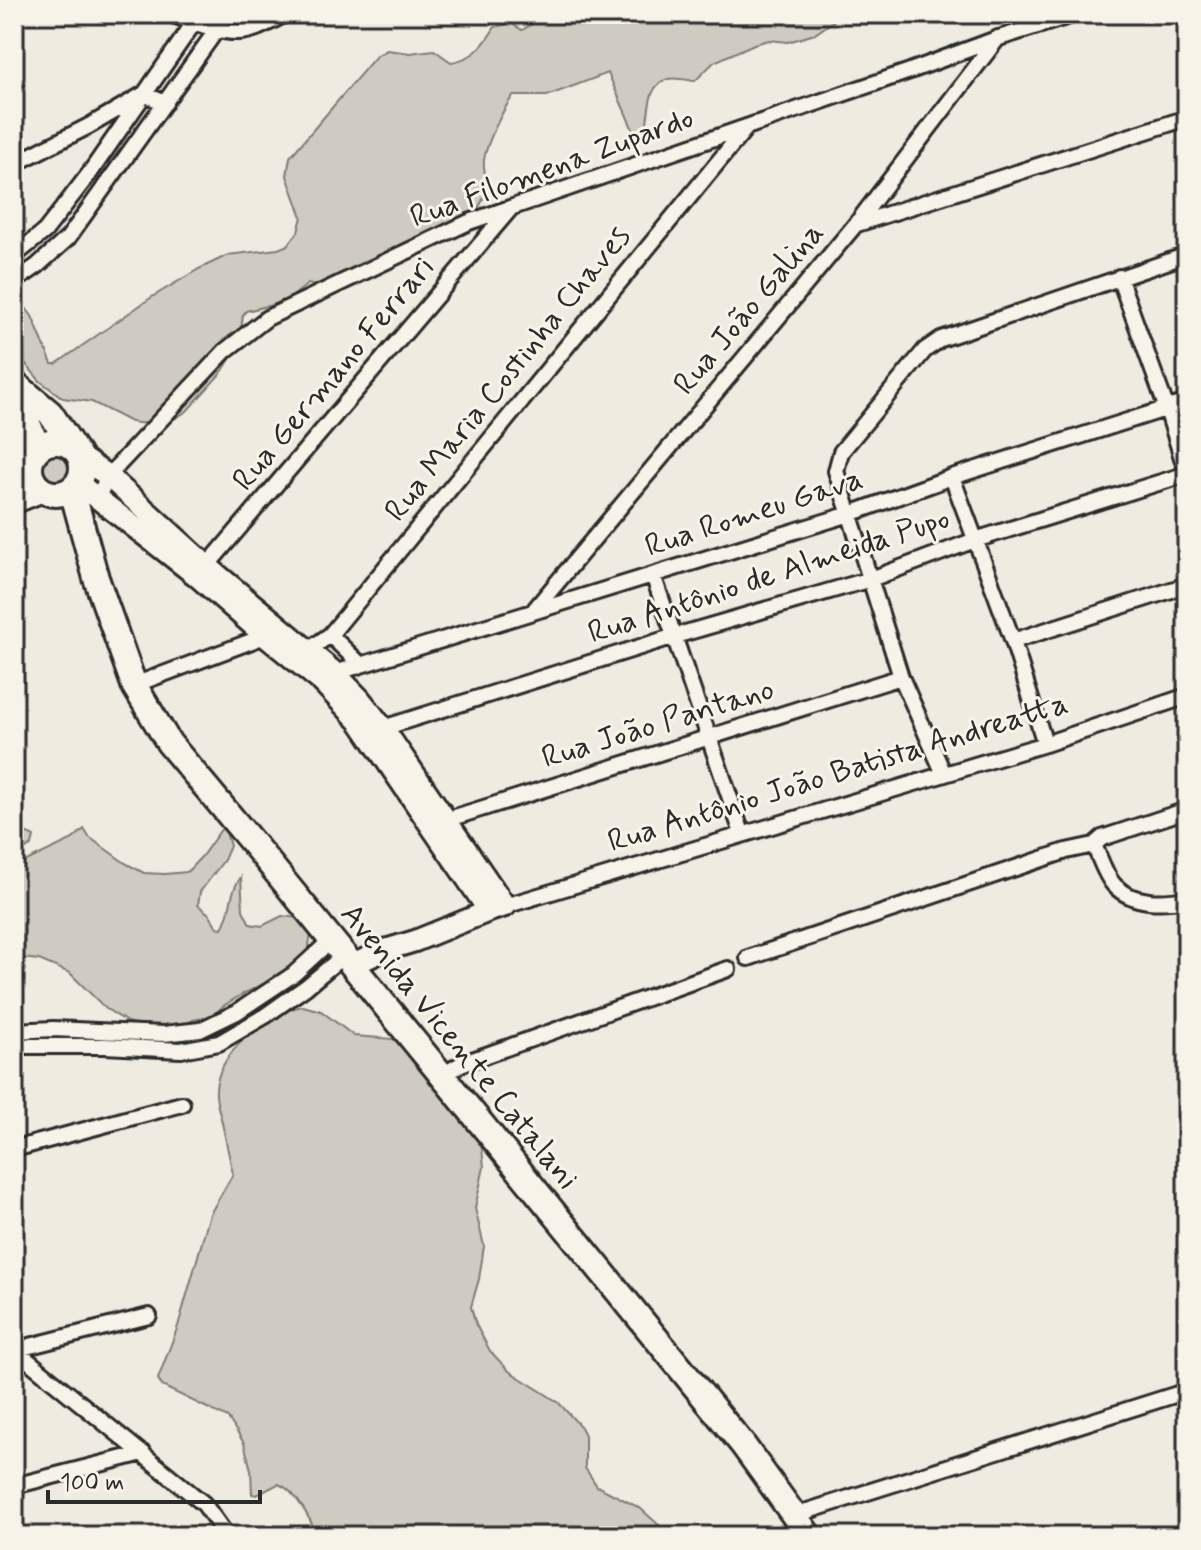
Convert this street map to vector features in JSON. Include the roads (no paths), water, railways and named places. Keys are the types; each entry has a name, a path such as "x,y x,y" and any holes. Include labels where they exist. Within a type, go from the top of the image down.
{"main road":[{"path":"14,383 50,413 76,453 82,465 82,474 56,487 31,459 37,449 50,443 66,444 76,453"},
{"path":"14,407 23,414 31,428 37,449"},
{"name":"Avenida Vicente Catalani","path":"56,487 96,578 134,685 169,743 743,1445 809,1536"}],"street":[{"path":"170,14 197,18 218,30 237,33 286,14"},
{"path":"14,282 68,238 228,14"},
{"name":"Rua Filomena Zupardo","path":"97,499 108,476 225,351 267,318 469,222 1076,14"},
{"path":"14,256 45,231 197,18"},
{"name":"Rua João Galina","path":"535,610 856,224 999,38"},
{"path":"144,94 165,103"},
{"path":"14,164 144,94"},
{"path":"856,224 1187,118"},
{"path":"89,126 107,147"},
{"name":"Rua Maria Costinha Chaves","path":"307,651 330,635 747,127"},
{"name":"Rua Germano Ferrari","path":"202,572 512,207"},
{"path":"944,774 901,677 836,471 841,452 925,350 941,339 1187,255"},
{"path":"1119,277 1187,474"},
{"name":"Rua Romeu Gava","path":"329,678 535,610 850,514 952,477 1187,402"},
{"path":"76,453 108,476 265,636 360,699 377,732 497,908"},
{"name":"Rua Antônio de Almeida Pupo","path":"377,732 675,636 871,579 975,540 1187,474"},
{"path":"952,477 1013,641 1045,744"},
{"path":"14,503 56,487"},
{"path":"14,503 56,487 97,499 202,572 307,651 329,678"},
{"path":"653,575 742,833"},
{"path":"1013,641 1187,585"},
{"path":"330,635 361,665"},
{"path":"134,685 265,636"},
{"name":"Rua João Pantano","path":"438,822 901,677"},
{"name":"Rua Antônio João Batista Andreatta","path":"342,954 382,951 415,941 497,908 1045,744 1187,696"},
{"path":"748,958 1187,810"},
{"path":"1098,841 1113,884 1121,890 1146,901 1187,899"},
{"path":"14,1031 53,1029 164,1034 200,1030 237,1012 294,974 342,954"},
{"path":"14,1047 105,1046 181,1050 219,1043 306,987 342,954"},
{"path":"441,1076 461,1064 728,969"},
{"path":"14,1149 182,1104"},
{"path":"15,1350 149,1316"},
{"path":"15,1350 204,1504 227,1536"},
{"path":"795,1515 1187,1391"},
{"path":"14,1486 143,1453"}]}
